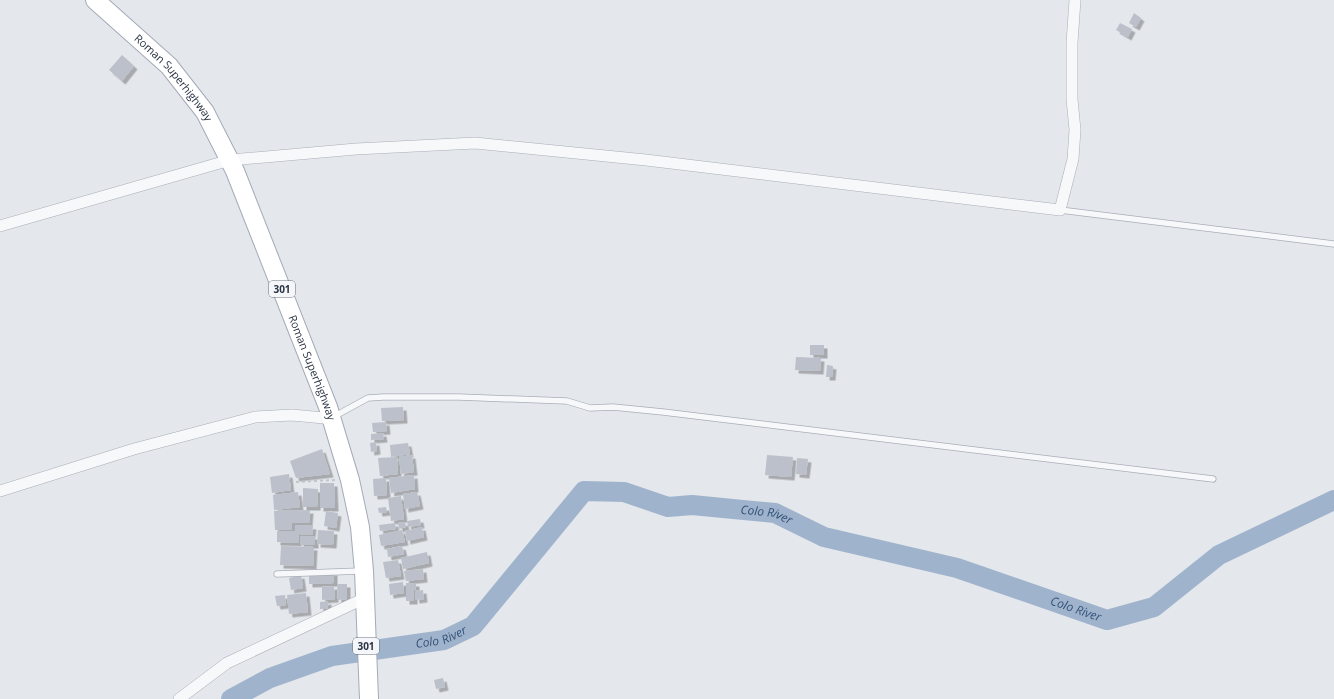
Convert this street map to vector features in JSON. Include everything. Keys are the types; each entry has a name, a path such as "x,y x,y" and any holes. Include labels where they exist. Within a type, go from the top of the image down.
{"main road":[{"name":"Roman Superhighway","path":"95,0 169,66 205,112 233,166 328,414 350,480 360,527 364,571 368,692"}],"street":[{"path":"0,226 233,166 356,148 475,143 646,160 1060,210 1073,159 1075,130 1072,98 1072,43 1075,0"},
{"path":"0,491 134,449 255,418 328,414"},
{"path":"180,699 227,663 365,602"}],"lane":[{"path":"1060,210 1334,244"},
{"path":"328,414 368,398 383,397 459,397 567,401 590,408 613,407 663,412 1213,479"},
{"path":"277,574 364,571"}],"path":[{"path":"296,482 350,480"}],"building":[{"path":"1134,13 1141,18 1136,27 1129,23"},
{"path":"1120,23 1132,29 1128,37 1116,30"},
{"path":"122,55 134,66 122,81 109,70"},
{"path":"810,345 824,345 824,355 810,355"},
{"path":"796,357 821,358 820,371 795,370"},
{"path":"827,365 833,366 832,377 826,377"},
{"path":"403,407 404,420 382,421 381,408"},
{"path":"386,422 387,431 373,432 372,423"},
{"path":"383,433 384,439 371,440 371,434"},
{"path":"376,442 377,451 371,452 370,443"},
{"path":"408,443 410,454 391,457 390,445"},
{"path":"322,449 330,474 296,478 290,461"},
{"path":"412,455 414,472 401,474 399,457"},
{"path":"767,455 793,457 791,477 765,475"},
{"path":"397,457 398,474 380,476 378,458"},
{"path":"797,458 808,459 806,475 796,474"},
{"path":"289,474 291,490 272,493 270,477"},
{"path":"414,475 415,489 391,493 389,478"},
{"path":"386,478 387,495 374,496 373,479"},
{"path":"320,483 334,483 335,508 320,508"},
{"path":"303,488 318,489 317,507 303,507"},
{"path":"298,492 300,507 274,510 273,495"},
{"path":"417,492 420,506 405,509 403,494"},
{"path":"401,496 404,519 391,521 388,498"},
{"path":"386,507 387,512 379,513 378,508"},
{"path":"310,510 309,523 292,523 292,530 275,530 274,511"},
{"path":"326,511 338,513 336,528 324,526"},
{"path":"420,519 421,525 408,527 407,521"},
{"path":"405,522 406,527 399,529 398,523"},
{"path":"395,523 396,529 380,531 379,525"},
{"path":"295,525 313,526 312,535 299,534 298,543 277,542 277,531 295,531"},
{"path":"422,527 424,537 407,541 405,531"},
{"path":"318,530 334,531 333,545 317,544"},
{"path":"402,530 405,542 381,546 379,535"},
{"path":"300,536 315,536 315,545 300,545"},
{"path":"281,546 314,547 313,566 280,565"},
{"path":"402,546 404,554 388,557 387,549"},
{"path":"427,552 429,563 403,569 401,558"},
{"path":"398,560 401,576 386,578 383,562"},
{"path":"423,569 424,579 406,581 404,571"},
{"path":"334,572 334,583 309,584 309,573"},
{"path":"301,575 303,588 291,590 289,578"},
{"path":"403,582 404,593 390,595 389,584"},
{"path":"406,583 416,583 416,589 414,590 414,601 406,601"},
{"path":"337,584 347,584 347,599 338,600"},
{"path":"334,586 335,599 322,600 322,587"},
{"path":"423,590 424,599 416,600 415,591"},
{"path":"306,593 308,612 289,614 287,595"},
{"path":"285,595 286,605 277,606 275,596"},
{"path":"328,601 328,609 320,609 320,602"},
{"path":"443,678 445,687 436,689 434,680"}],"waterway":[{"name":"Colo River","path":"231,699 270,678 332,656 444,640 473,626 584,491 624,492 668,507 692,505 775,513 824,537 957,568 1107,620 1154,607 1219,555 1334,500"}]}
